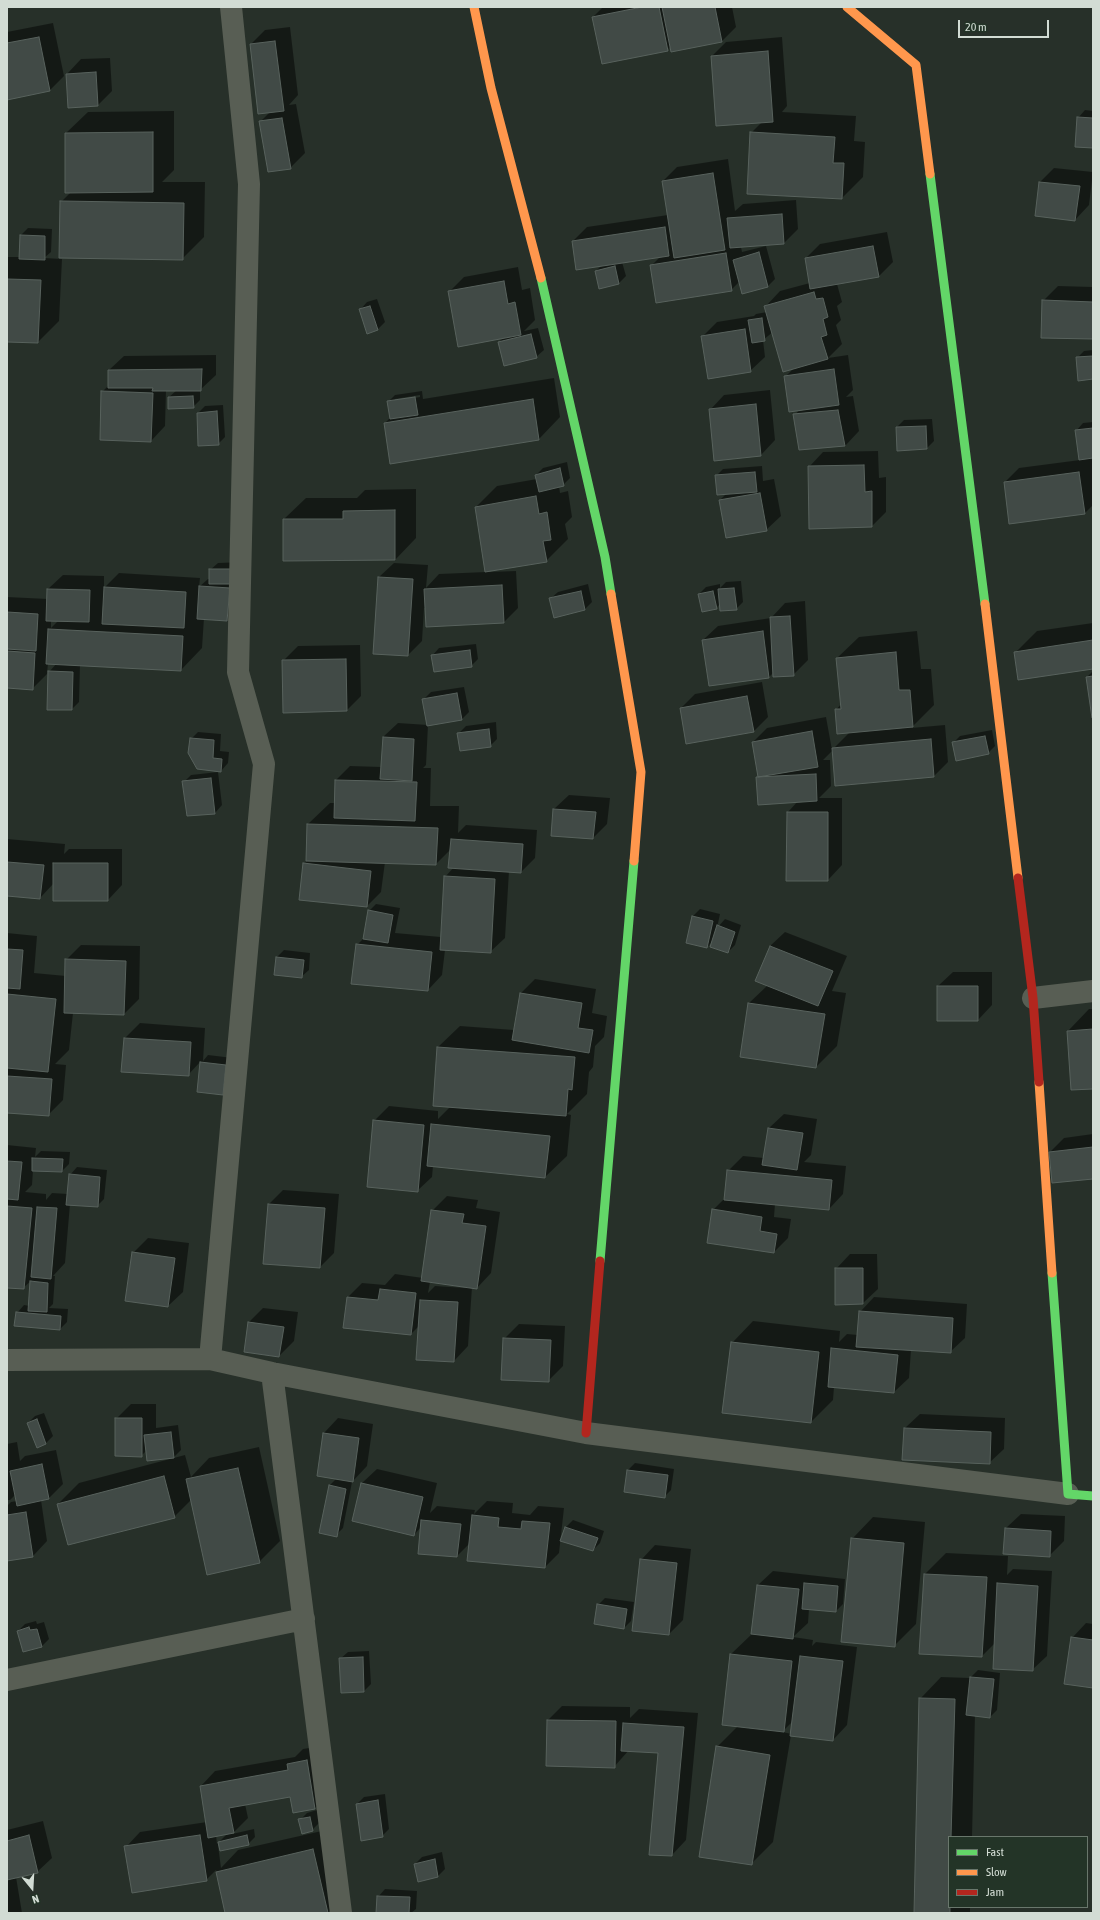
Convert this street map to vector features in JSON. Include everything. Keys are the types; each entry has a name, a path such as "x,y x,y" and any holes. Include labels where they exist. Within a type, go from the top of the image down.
{"street":[{"path":"210,1359 264,764 238,672 249,184 231,7"},
{"path":"474,7 491,88 544,290 605,557 641,772 586,1433"},
{"path":"847,7 916,65 955,381 969,477 1033,998 1068,1494"},
{"path":"1033,998 1093,991"},
{"path":"7,1360 210,1359 272,1373 586,1433 1093,1496"},
{"path":"272,1373 341,1913"},
{"path":"7,1680 304,1619"}],"building":[{"path":"642,7 659,7 668,51 602,64 592,17"},
{"path":"662,7 715,7 722,42 671,52"},
{"path":"39,37 50,91 7,100 7,43"},
{"path":"275,41 284,111 258,114 250,44"},
{"path":"768,51 773,122 716,126 711,56"},
{"path":"96,72 98,106 68,108 66,74"},
{"path":"1077,117 1093,118 1093,148 1075,147"},
{"path":"282,118 291,169 268,172 259,121"},
{"path":"153,132 153,192 65,193 65,133"},
{"path":"750,132 835,137 833,163 844,163 842,199 747,194"},
{"path":"713,173 725,250 674,258 662,181"},
{"path":"1039,182 1080,186 1075,221 1035,216"},
{"path":"60,201 184,203 183,260 59,258"},
{"path":"782,214 784,244 730,248 727,218"},
{"path":"665,227 669,256 576,270 572,241"},
{"path":"20,235 45,236 45,260 19,259"},
{"path":"873,246 879,277 810,289 805,258"},
{"path":"759,252 768,287 742,294 733,260"},
{"path":"726,253 732,291 656,303 650,265"},
{"path":"615,266 619,284 599,289 595,271"},
{"path":"7,279 41,280 38,343 7,342"},
{"path":"504,281 508,304 515,302 521,335 458,347 448,291"},
{"path":"814,292 816,299 823,298 828,317 823,319 827,335 821,337 828,359 783,372 764,306"},
{"path":"1042,300 1093,302 1093,339 1041,338"},
{"path":"370,306 378,330 367,334 359,309"},
{"path":"762,318 765,341 752,343 748,320"},
{"path":"745,329 751,372 708,379 701,336"},
{"path":"531,334 537,358 504,366 498,342"},
{"path":"1093,356 1093,379 1078,381 1076,357"},
{"path":"202,369 201,391 152,391 153,388 108,388 108,370"},
{"path":"834,369 839,405 789,412 784,376"},
{"path":"101,391 153,393 151,442 100,440"},
{"path":"193,396 194,408 168,409 168,397"},
{"path":"415,397 418,415 390,419 387,401"},
{"path":"533,399 539,440 390,464 384,423"},
{"path":"756,404 761,456 714,461 709,409"},
{"path":"838,410 845,446 799,450 793,414"},
{"path":"217,411 219,445 198,446 197,413"},
{"path":"926,426 927,449 897,451 896,427"},
{"path":"1093,428 1093,458 1079,460 1075,430"},
{"path":"864,465 865,492 872,491 872,527 809,529 808,466"},
{"path":"560,468 564,486 539,492 535,475"},
{"path":"755,472 757,492 717,495 715,475"},
{"path":"1079,472 1085,514 1009,524 1004,482"},
{"path":"760,493 767,531 726,538 719,500"},
{"path":"536,496 539,514 547,512 551,540 543,541 547,562 485,572 475,507"},
{"path":"395,510 395,560 283,561 283,519 343,519 343,511"},
{"path":"209,569 236,569 236,584 209,584"},
{"path":"378,577 413,579 408,656 373,654"},
{"path":"502,585 504,623 426,627 424,589"},
{"path":"199,586 230,588 227,621 197,619"},
{"path":"104,587 186,592 184,628 102,624"},
{"path":"734,588 737,610 720,611 718,589"},
{"path":"47,589 90,590 89,622 46,621"},
{"path":"581,591 585,610 554,618 549,598"},
{"path":"713,591 717,609 702,612 698,594"},
{"path":"7,612 38,614 36,651 7,649"},
{"path":"790,616 794,676 773,677 770,617"},
{"path":"48,629 183,636 181,671 46,664"},
{"path":"763,631 769,678 709,686 702,640"},
{"path":"1093,640 1093,669 1018,680 1014,652"},
{"path":"470,650 472,667 434,672 431,655"},
{"path":"7,651 35,653 33,690 7,688"},
{"path":"896,652 899,690 910,690 913,727 837,734 835,709 841,709 836,658"},
{"path":"346,659 347,711 283,713 282,660"},
{"path":"48,671 73,672 72,710 47,710"},
{"path":"1093,676 1093,718 1092,718 1086,677"},
{"path":"457,693 462,720 427,726 422,699"},
{"path":"747,696 754,732 686,744 680,708"},
{"path":"489,729 491,747 460,751 457,733"},
{"path":"812,731 818,767 758,777 752,742"},
{"path":"985,736 989,754 956,761 952,742"},
{"path":"383,737 414,739 412,781 380,779"},
{"path":"190,738 214,740 213,758 222,759 221,772 197,769 188,753"},
{"path":"931,739 934,777 835,786 832,748"},
{"path":"816,774 817,801 758,805 756,777"},
{"path":"211,778 215,814 187,816 182,781"},
{"path":"335,780 417,782 415,821 334,818"},
{"path":"553,809 596,812 593,839 551,836"},
{"path":"787,812 828,812 828,881 786,881"},
{"path":"307,824 438,828 436,865 306,861"},
{"path":"451,839 523,844 521,873 448,868"},
{"path":"7,862 44,865 40,899 7,896"},
{"path":"53,863 108,863 108,901 53,901"},
{"path":"303,863 371,871 367,907 299,900"},
{"path":"444,876 495,879 491,953 440,950"},
{"path":"368,910 393,915 388,943 363,939"},
{"path":"692,916 713,921 707,948 686,943"},
{"path":"717,925 735,932 728,953 710,947"},
{"path":"356,944 432,952 428,991 351,984"},
{"path":"770,946 833,971 818,1006 755,981"},
{"path":"7,949 23,950 20,989 7,988"},
{"path":"276,957 304,960 302,978 274,975"},
{"path":"65,959 126,961 124,1015 64,1013"},
{"path":"937,986 978,986 978,1021 937,1021"},
{"path":"520,993 582,1003 578,1028 593,1030 589,1053 512,1040"},
{"path":"7,994 56,999 48,1072 7,1068"},
{"path":"748,1003 825,1014 816,1068 740,1057"},
{"path":"1093,1029 1093,1089 1071,1090 1067,1031"},
{"path":"124,1038 191,1042 189,1076 121,1072"},
{"path":"437,1047 575,1057 572,1090 568,1089 566,1116 433,1106"},
{"path":"200,1062 226,1065 223,1095 197,1092"},
{"path":"7,1076 52,1079 49,1116 7,1113"},
{"path":"373,1120 424,1125 418,1192 367,1187"},
{"path":"431,1124 550,1136 545,1178 427,1166"},
{"path":"768,1128 803,1133 797,1170 762,1165"},
{"path":"1093,1147 1093,1179 1052,1183 1049,1152"},
{"path":"32,1158 63,1159 62,1172 32,1171"},
{"path":"7,1161 22,1162 18,1200 7,1199"},
{"path":"727,1170 832,1180 829,1210 724,1200"},
{"path":"69,1174 100,1177 98,1207 66,1205"},
{"path":"268,1204 325,1208 320,1268 263,1264"},
{"path":"7,1206 32,1208 24,1289 7,1288"},
{"path":"37,1207 57,1208 51,1279 31,1277"},
{"path":"712,1209 762,1217 760,1231 777,1234 774,1253 707,1243"},
{"path":"431,1210 464,1214 462,1223 486,1226 477,1289 421,1281"},
{"path":"132,1252 175,1258 168,1307 125,1301"},
{"path":"835,1268 863,1268 863,1304 835,1305"},
{"path":"30,1281 48,1283 47,1312 28,1311"},
{"path":"380,1289 416,1293 411,1335 343,1328 347,1297 378,1300"},
{"path":"420,1300 458,1302 454,1362 416,1360"},
{"path":"859,1311 953,1318 951,1353 856,1347"},
{"path":"16,1312 61,1316 60,1330 14,1326"},
{"path":"248,1322 284,1327 279,1357 244,1352"},
{"path":"503,1338 551,1340 549,1382 501,1380"},
{"path":"731,1342 819,1352 811,1423 722,1413"},
{"path":"831,1348 898,1355 894,1393 828,1387"},
{"path":"115,1418 142,1418 142,1457 115,1456"},
{"path":"37,1419 46,1444 37,1448 27,1423"},
{"path":"904,1428 991,1432 990,1464 902,1460"},
{"path":"171,1432 174,1458 147,1461 144,1435"},
{"path":"323,1433 359,1438 353,1482 317,1476"},
{"path":"42,1464 49,1499 17,1506 10,1471"},
{"path":"238,1468 260,1563 207,1575 186,1479"},
{"path":"627,1470 668,1475 665,1498 624,1492"},
{"path":"164,1476 175,1518 68,1545 57,1504"},
{"path":"361,1483 423,1497 414,1536 352,1521"},
{"path":"329,1485 346,1489 337,1537 319,1533"},
{"path":"26,1512 33,1557 7,1561 7,1515"},
{"path":"472,1515 499,1518 498,1527 521,1529 522,1521 550,1523 545,1568 467,1561"},
{"path":"421,1520 461,1524 457,1557 418,1554"},
{"path":"565,1527 598,1538 593,1551 560,1541"},
{"path":"1005,1528 1051,1531 1050,1557 1003,1554"},
{"path":"851,1538 904,1543 895,1647 841,1642"},
{"path":"640,1559 677,1563 669,1635 632,1631"},
{"path":"924,1574 987,1577 982,1657 919,1654"},
{"path":"804,1583 838,1586 836,1612 802,1609"},
{"path":"997,1583 1038,1586 1033,1671 993,1669"},
{"path":"757,1585 799,1589 793,1639 751,1634"},
{"path":"597,1604 627,1609 624,1629 594,1624"},
{"path":"29,1627 30,1630 37,1629 42,1647 23,1652 17,1631"},
{"path":"1071,1637 1093,1640 1093,1688 1064,1684"},
{"path":"730,1654 792,1661 784,1732 722,1725"},
{"path":"800,1656 843,1661 833,1741 790,1736"},
{"path":"363,1657 364,1692 341,1693 339,1658"},
{"path":"970,1677 994,1679 990,1718 966,1715"},
{"path":"919,1698 955,1699 951,1836 948,1836 948,1908 950,1908 950,1913 914,1913"},
{"path":"547,1720 616,1721 615,1768 546,1766"},
{"path":"623,1723 684,1727 672,1856 649,1855 658,1753 621,1751"},
{"path":"716,1746 770,1755 752,1865 699,1857"},
{"path":"307,1760 315,1809 293,1813 290,1797 229,1808 234,1833 208,1838 200,1786 288,1770 287,1764"},
{"path":"378,1800 383,1837 361,1841 356,1804"},
{"path":"310,1817 313,1831 302,1834 298,1819"},
{"path":"29,1835 38,1873 7,1880 7,1841"},
{"path":"200,1835 207,1881 132,1893 124,1846"},
{"path":"247,1835 249,1845 220,1851 218,1842"},
{"path":"313,1849 328,1913 225,1913 216,1872"},
{"path":"435,1859 438,1877 418,1882 414,1864"},
{"path":"377,1896 410,1897 409,1913 376,1913"}],"traffic: fast":[{"path":"930,174 985,604"},
{"path":"541,278 605,557 611,594"},
{"path":"600,1261 634,861"},
{"path":"1052,1273 1068,1494 1093,1496"}],"traffic: slow":[{"path":"474,7 491,88 541,278"},
{"path":"847,7 916,65 930,174"},
{"path":"611,594 641,772 634,861"},
{"path":"985,604 1018,878"},
{"path":"1039,1082 1052,1273"}],"traffic: jam":[{"path":"1018,878 1033,998 1039,1082"},
{"path":"586,1433 600,1261"}]}
